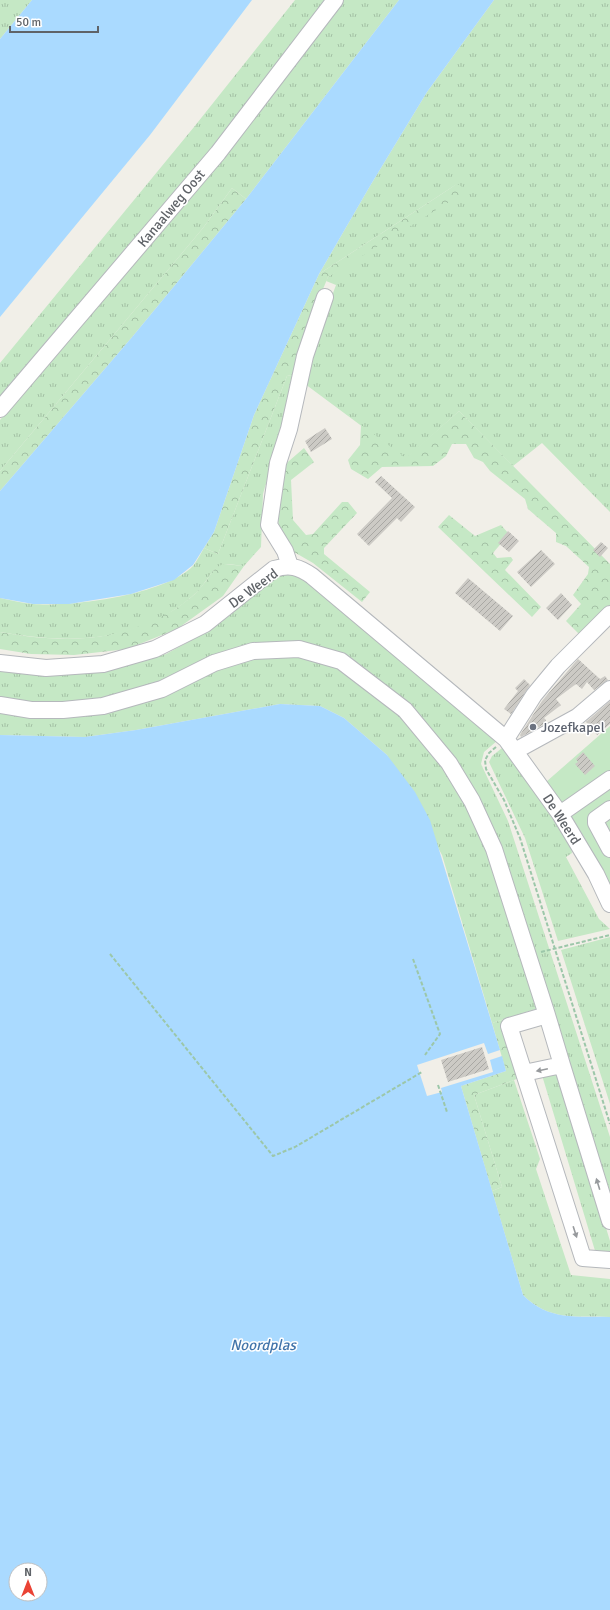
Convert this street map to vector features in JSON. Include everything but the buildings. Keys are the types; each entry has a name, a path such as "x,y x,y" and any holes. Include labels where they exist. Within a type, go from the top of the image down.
{"street":[{"name":"Kanaalweg Oost","path":"0,410 218,153 335,0"},
{"path":"290,566 285,551 269,525 278,463 289,429 304,356 325,296"},
{"name":"De Weerd","path":"0,663 46,668 103,664 155,649 205,624 274,569 290,566 300,568 312,576 511,745 560,814 596,874 610,902"},
{"path":"511,745 534,696 558,666 610,614"},
{"path":"0,705 39,710 62,710 103,706 162,689 214,663 253,651 300,649 341,661 405,710 449,764 472,801 494,849 610,1221"},
{"path":"511,745 577,717 610,689"},
{"path":"560,814 610,778"},
{"path":"610,809 596,819 596,823 610,848"},
{"path":"547,1015 509,1026 584,1258 610,1260"},
{"path":"524,1074 562,1065"}],"path":[{"path":"511,745 489,753 485,760 486,769 504,800 520,838 610,1124"},
{"path":"528,955 610,935"},
{"path":"110,954 273,1156 295,1147 422,1072"},
{"path":"413,958 440,1034 426,1055"},
{"path":"438,1085 447,1112"}],"green space":[{"path":"0,0 32,0 0,39"},
{"path":"295,0 330,0 266,85 0,406 0,363 194,127"},
{"path":"340,0 399,0 246,199 232,188 203,228 0,471 0,420 84,320"},
{"path":"494,0 610,0 610,512 542,443 513,466 459,411 406,459 305,384 319,331 336,285 326,281 328,277 457,184 319,274 427,92"},
{"path":"457,184 462,187 462,194 328,277 311,318 296,374 287,376 218,554 204,548 214,532 254,415 319,274"},
{"path":"232,188 246,199 133,336 0,491 0,471 203,228"},
{"path":"296,374 263,494 261,547 244,566 228,564 219,566 213,571 197,591 180,606 138,628 116,634 70,639 23,636 0,632 0,598 29,604 50,604 94,601 117,597 140,592 161,585 179,576 193,566 204,548 218,554 287,376"},
{"path":"459,411 610,564 610,606 581,636 566,621 581,604 573,595 588,574 589,567 566,546 556,542 556,533 528,509 525,499 490,471 483,462 474,458 466,444 452,444 446,456 433,466 382,467 368,479 351,469 348,460 360,445 361,425 406,458"},
{"path":"304,448 314,462 291,480 293,520 306,535 313,534 342,502 348,502 357,513 324,548 324,554 370,592 362,602 313,563 294,552 280,531 276,511 282,467"},
{"path":"449,515 475,536 501,525 509,534 493,553 497,558 511,557 513,560 505,570 541,607 532,617 438,527"},
{"path":"224,564 244,566 223,596 177,629 127,649 74,655 31,654 0,649 0,632 41,638 61,639 101,636 140,626 179,607 197,592 216,568"},
{"path":"287,572 303,576 498,740 484,752 481,764 508,821 610,1137 610,1200 499,851 417,716 382,682 356,663 303,644 130,695 63,706 0,701 0,670 53,675 116,669 166,654 212,629 240,607 272,577"},
{"path":"286,653 350,671 404,718 436,755 467,801 487,848 539,1008 492,1023 442,855 387,755 344,718 320,706 280,704 136,730 85,737 0,735 0,710 65,714 250,656"},
{"path":"610,726 610,886 583,835 546,782"},
{"path":"502,748 505,749 571,846 572,853 566,857 599,919 610,929 558,941 525,838 489,762 492,756"},
{"path":"610,937 610,1104 561,950"},
{"path":"505,1019 522,1077 474,1095 502,1187 492,1191 461,1086 506,1071 492,1023"},
{"path":"555,1061 610,1241 610,1254 596,1254 541,1072"},
{"path":"514,1080 540,1159 536,1169 571,1275 610,1279 610,1317 575,1316 553,1313 542,1309 523,1295 492,1191 502,1187 474,1095"}],"water":[{"path":"32,0 252,0 150,135 0,317 0,39"},
{"path":"399,0 494,0 427,92 319,274 254,415 214,532 193,565 174,580 131,594 69,604 33,604 0,598 0,491 133,336 246,199"},
{"name":"Noordplas","path":"280,704 320,706 344,718 387,755 415,792 430,820 500,1050 488,1054 484,1043 417,1065 427,1096 442,1092 441,1088 493,1072 490,1060 502,1056 506,1071 461,1086 523,1295 542,1309 553,1313 575,1316 610,1317 610,1610 0,1610 0,735 85,737 136,730"}],"place":[{"name":"Jozefkapel","path":"533,727"}]}
